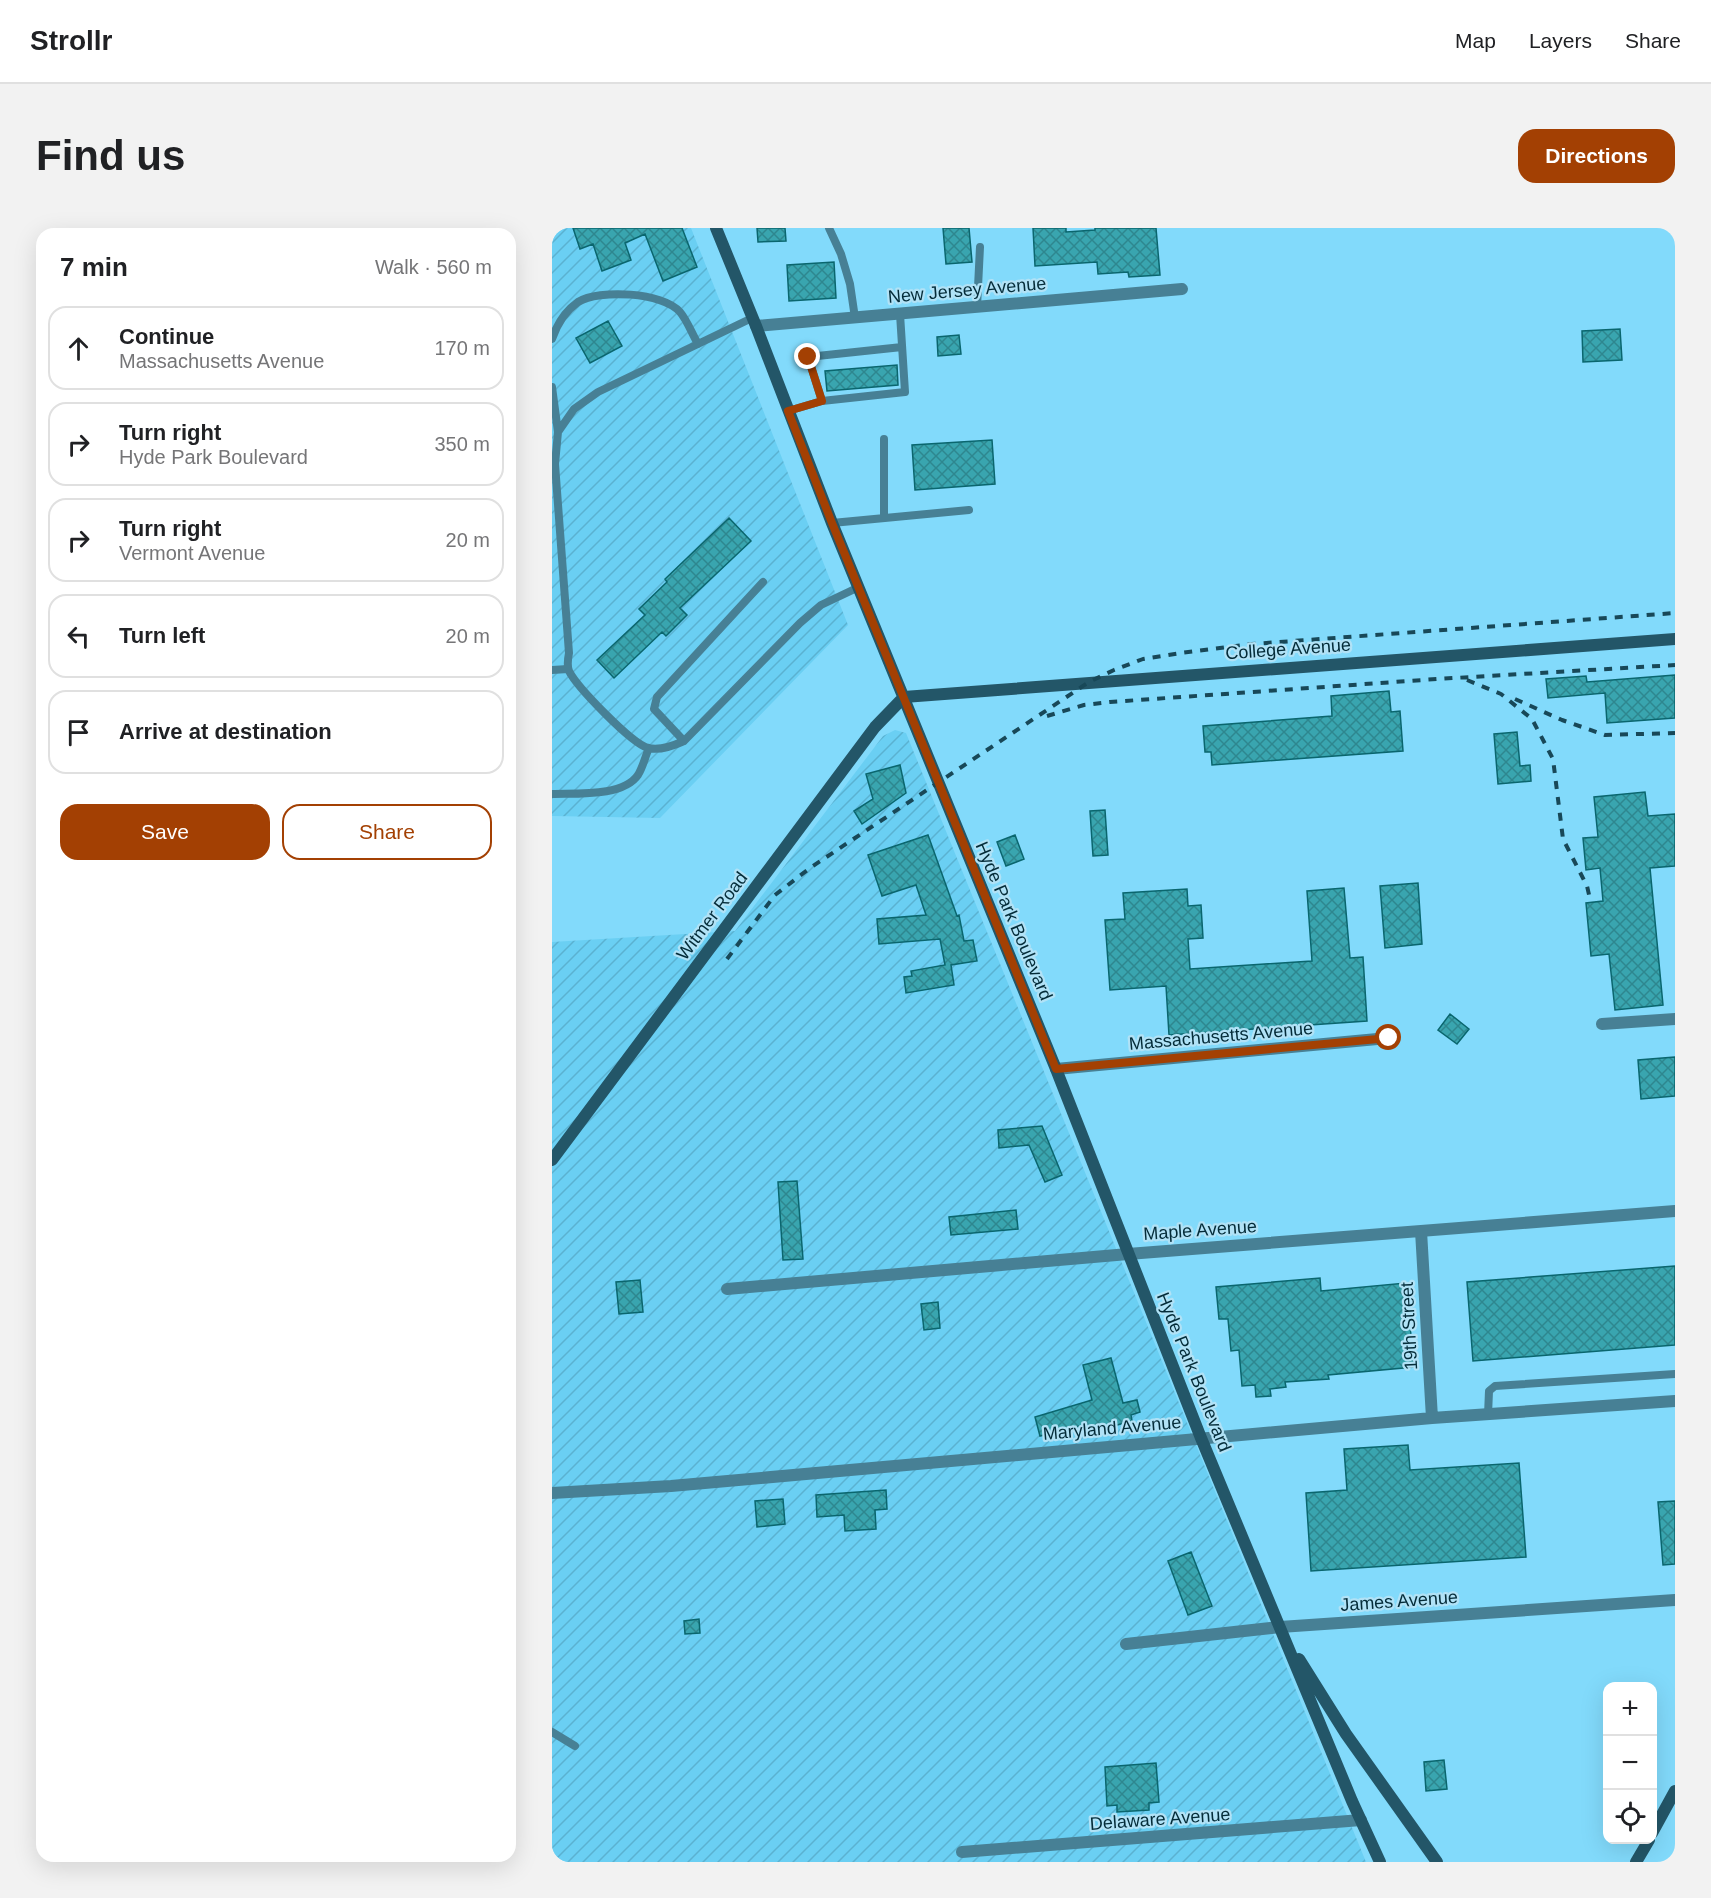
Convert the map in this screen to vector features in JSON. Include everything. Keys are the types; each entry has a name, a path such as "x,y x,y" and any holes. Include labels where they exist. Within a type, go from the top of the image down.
{"main road":[{"name":"Hyde Park Boulevard","path":"716,228 832,523 1056,1069 1201,1438 1380,1862"},
{"name":"College Avenue","path":"904,697 1675,639"},
{"name":"Witmer Road","path":"552,1160 875,727 904,697"},
{"name":"Hyde Park Boulevard","path":"1280,1628 1346,1734 1437,1862"},
{"path":"1657,1825 1675,1791"},
{"path":"1636,1862 1646,1844"}],"street":[{"name":"New Jersey Avenue","path":"754,322 855,318 1182,289"},
{"path":"1602,1023 1675,1019"},
{"name":"Massachusetts Avenue","path":"1056,1069 1389,1038"},
{"name":"Maple Avenue","path":"727,1289 1128,1254 1675,1211"},
{"name":"19th Street","path":"1421,1231 1432,1419"},
{"name":"Maryland Avenue","path":"552,1493 670,1486 1201,1438 1675,1401"},
{"name":"James Avenue","path":"1126,1644 1280,1628 1675,1600"},
{"name":"Delaware Avenue","path":"962,1852 1361,1820"}],"lane":[{"path":"829,228 841,254 850,284 855,318"},
{"path":"977,307 980,247"},
{"path":"552,339 558,323 568,310 580,301 594,296 633,294 652,297 679,311 698,344"},
{"path":"788,411 822,401 905,392 900,314"},
{"path":"558,432 574,409 597,392 698,344 754,322"},
{"path":"822,401 808,357 902,347"},
{"path":"552,387 558,432 555,464 569,653 567,669 578,684 631,738 649,748 669,748 684,741 800,623 821,605 859,587"},
{"path":"884,439 884,518"},
{"path":"832,523 969,510"},
{"path":"684,741 654,709 657,697 763,582"},
{"path":"552,670 567,669"},
{"path":"552,794 608,791 625,787 638,776 649,748"},
{"path":"1488,1414 1489,1391 1495,1386 1675,1374"},
{"path":"552,1732 575,1746"}],"shaded area":[{"path":"552,228 691,228 848,625 660,818 552,816"},
{"path":"895,730 906,733 1366,1862 552,1862 552,942 735,931 883,736"}],"building":[{"path":"573,228 682,228 697,267 663,281 645,234 625,243 631,260 602,271 593,244 580,249"},
{"path":"757,228 785,228 786,241 758,242"},
{"path":"943,228 969,228 972,262 946,264"},
{"path":"1033,228 1066,228 1066,232 1095,230 1095,228 1156,228 1160,275 1129,277 1128,272 1098,274 1097,262 1035,266"},
{"path":"834,262 836,298 789,301 787,265"},
{"path":"608,321 622,346 590,363 576,338"},
{"path":"1620,329 1622,360 1583,362 1582,331"},
{"path":"959,335 961,354 938,356 937,337"},
{"path":"897,365 898,385 827,391 825,371"},
{"path":"992,440 995,484 915,490 912,445"},
{"path":"729,518 751,541 680,608 687,615 666,636 662,632 614,678 597,660 645,615 639,609 667,582 665,579"},
{"path":"1675,675 1675,718 1607,723 1605,693 1548,698 1546,679 1586,676 1587,682"},
{"path":"1389,691 1391,712 1400,711 1403,751 1212,765 1211,752 1205,752 1203,726 1332,716 1331,696"},
{"path":"1517,732 1520,766 1530,765 1531,781 1498,784 1494,734"},
{"path":"900,765 906,793 862,824 854,811 873,799 866,774"},
{"path":"1645,792 1648,816 1675,814 1675,866 1650,868 1663,1005 1615,1010 1609,954 1591,956 1586,903 1603,901 1600,868 1586,870 1583,838 1598,837 1594,797"},
{"path":"1105,810 1108,855 1093,856 1090,811"},
{"path":"928,835 957,916 959,915 964,941 973,940 977,961 951,965 954,985 906,993 904,977 912,976 911,971 945,965 940,939 879,944 877,919 926,915 916,885 882,896 868,855"},
{"path":"1015,835 1024,859 1006,866 997,842"},
{"path":"1418,883 1422,944 1385,948 1380,886"},
{"path":"1344,888 1350,958 1363,957 1367,1021 1169,1035 1166,986 1110,990 1105,920 1125,919 1123,893 1187,889 1188,906 1201,905 1203,938 1188,939 1190,969 1312,961 1307,891"},
{"path":"1450,1014 1469,1029 1457,1044 1438,1030"},
{"path":"1675,1057 1675,1096 1641,1099 1638,1060"},
{"path":"1042,1126 1062,1175 1045,1182 1029,1145 999,1148 998,1130"},
{"path":"797,1181 803,1259 783,1260 778,1182"},
{"path":"1016,1210 1018,1229 951,1235 949,1217"},
{"path":"1675,1266 1675,1345 1473,1361 1467,1282"},
{"path":"1320,1278 1321,1291 1406,1283 1414,1367 1328,1375 1329,1379 1285,1382 1286,1387 1270,1389 1271,1396 1256,1397 1255,1385 1242,1386 1239,1350 1231,1351 1228,1319 1219,1319 1216,1287"},
{"path":"640,1280 643,1312 619,1314 616,1282"},
{"path":"938,1302 940,1328 924,1330 921,1304"},
{"path":"1111,1358 1123,1403 1137,1400 1140,1412 1131,1415 1132,1421 1095,1431 1094,1426 1081,1430 1080,1426 1040,1436 1035,1417 1092,1400 1083,1365"},
{"path":"1408,1445 1410,1470 1519,1463 1526,1557 1311,1571 1306,1493 1347,1490 1344,1449"},
{"path":"886,1490 887,1509 875,1510 876,1529 845,1531 844,1515 817,1517 816,1495"},
{"path":"783,1499 785,1524 757,1527 755,1501"},
{"path":"1675,1501 1675,1564 1663,1565 1658,1502"},
{"path":"1191,1552 1212,1606 1188,1615 1168,1561"},
{"path":"699,1619 700,1633 685,1634 684,1621"},
{"path":"1444,1760 1447,1789 1426,1791 1424,1762"},
{"path":"1156,1763 1159,1802 1149,1803 1149,1810 1117,1812 1117,1805 1107,1806 1105,1767"}],"railway":[{"path":"727,959 775,895 810,868 1089,682 1143,659 1252,644 1675,613"},
{"path":"1047,716 1084,705 1110,702 1675,665"},
{"path":"1467,680 1501,694 1532,719 1553,759 1563,839 1587,886 1590,899"},
{"path":"1515,699 1562,720 1605,735 1675,733"}],"route":[{"path":"808,357 822,401 788,411 937,782 1056,1069 1389,1038"}]}
